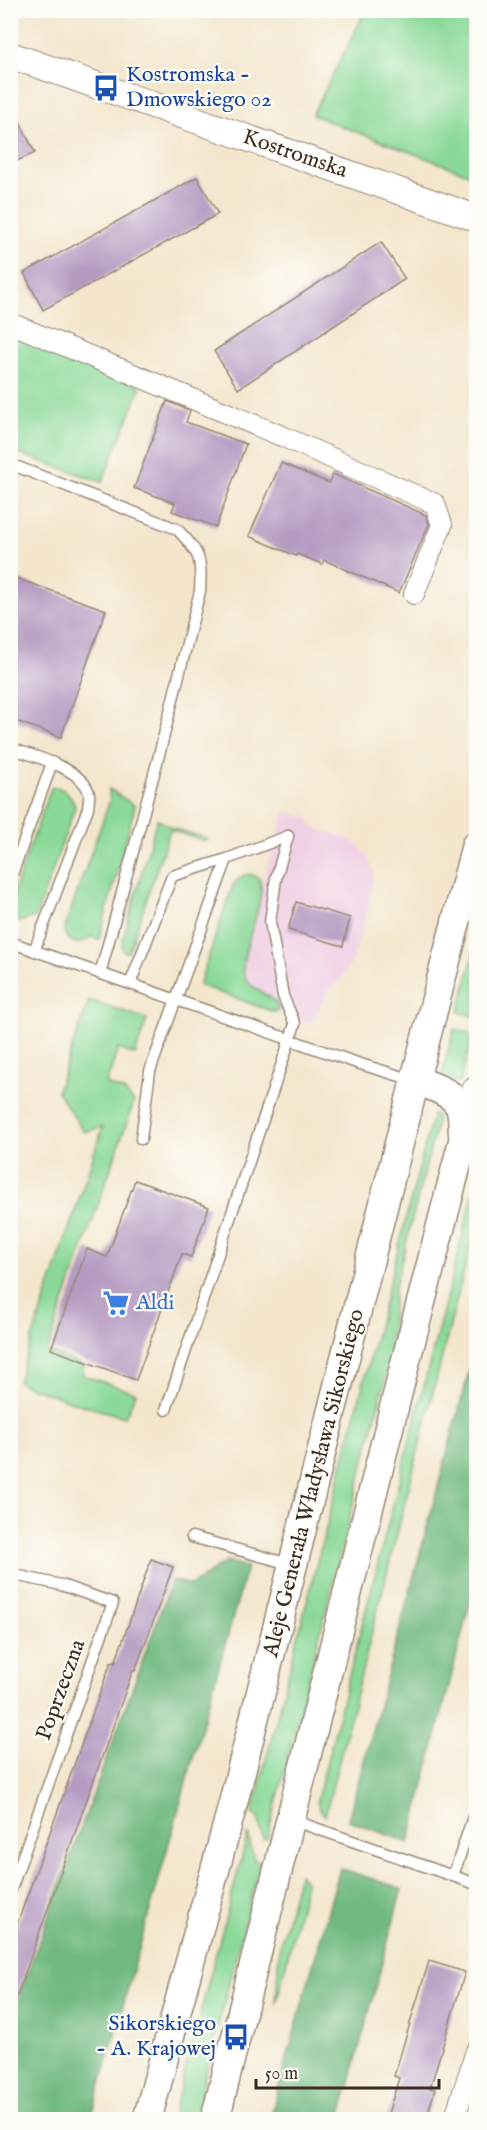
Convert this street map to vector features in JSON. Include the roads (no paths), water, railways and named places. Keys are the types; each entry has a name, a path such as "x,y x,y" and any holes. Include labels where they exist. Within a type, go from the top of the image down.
{"main road":[{"name":"Aleje Generała Władysława Sikorskiego","path":"147,2120 230,1815 415,1080 477,845"},
{"path":"415,1080 454,1098 461,1108 464,1139"},
{"path":"214,2120 406,1360 477,1091"}],"street":[{"name":"Kostromska","path":"10,55 477,218"},
{"path":"10,323 285,436 435,504 442,525 414,594"},
{"path":"453,2120 477,2051"}],"lane":[{"path":"10,464 177,529 194,547 201,566 200,591 158,759 100,974"},
{"path":"10,748 67,770 82,779 89,793 88,808 34,951"},
{"path":"10,880 52,763"},
{"path":"130,984 172,876 288,836 276,878 270,922 283,996 295,1022 166,1410"},
{"path":"141,1139 150,1071 226,859"},
{"path":"10,942 289,1040 415,1080"},
{"path":"192,1536 293,1565"},
{"name":"Poprzeczna","path":"10,1574 61,1585 113,1603 10,1892"},
{"path":"453,1876 477,1808"},
{"path":"291,1820 477,1884"}],"place":[{"name":"Kostromska - Dmowskiego 02","path":"106,88"},
{"name":"Aldi","path":"116,1303"},
{"name":"Sikorskiego - A. Krajowej","path":"236,2037"}]}
